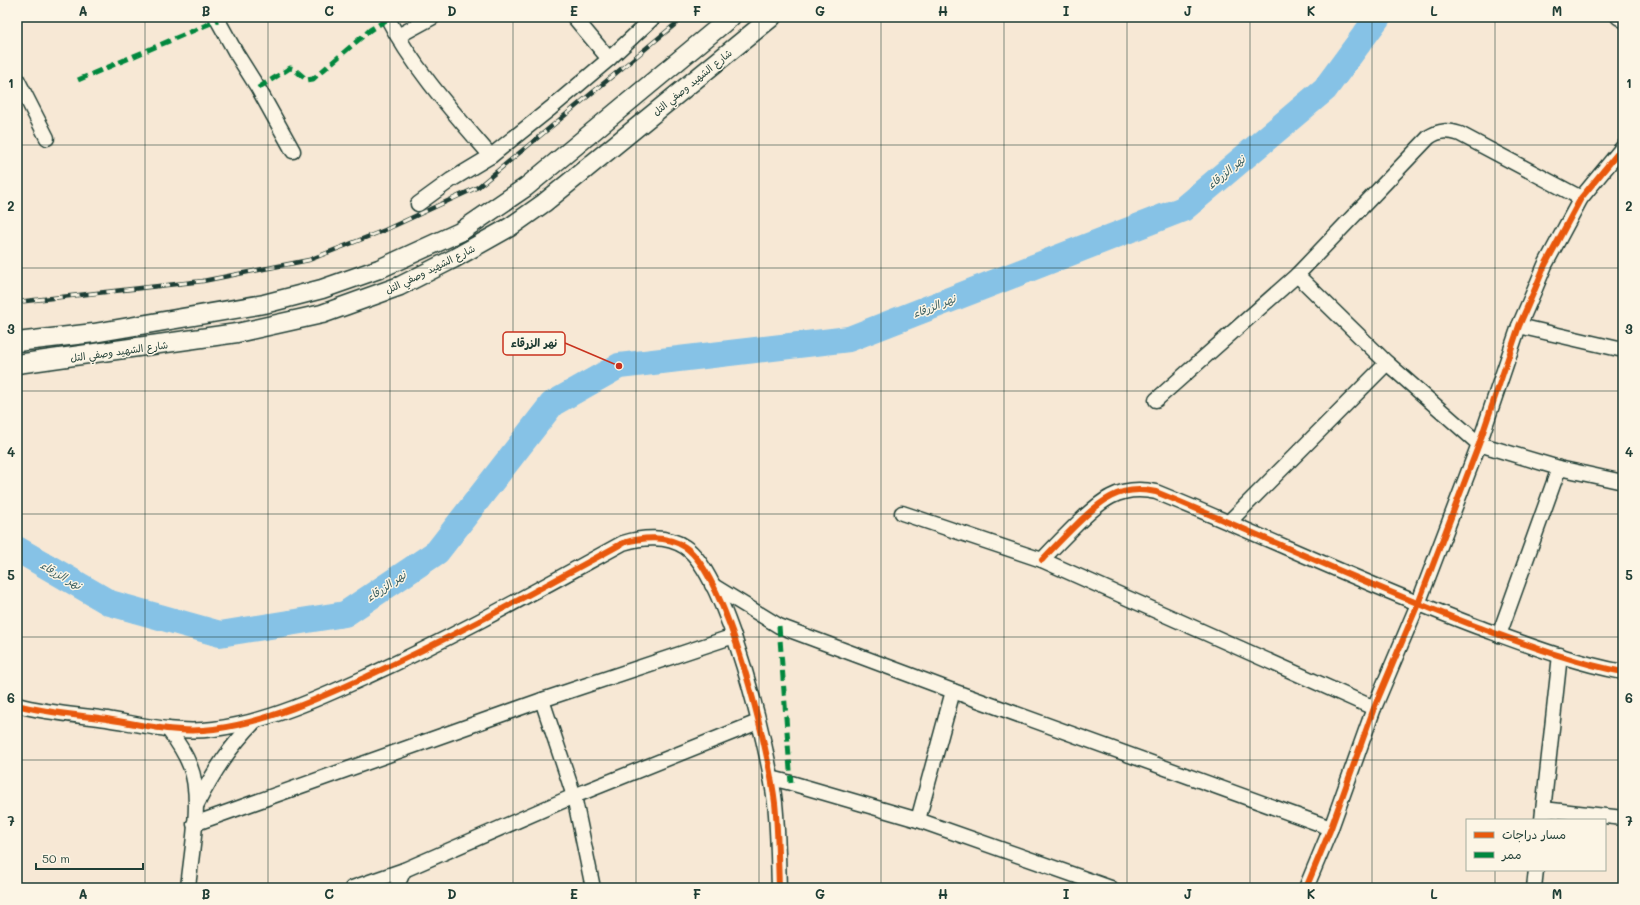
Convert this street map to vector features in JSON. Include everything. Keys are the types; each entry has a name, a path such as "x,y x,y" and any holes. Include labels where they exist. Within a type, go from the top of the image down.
{"main road":[{"name":"شارع الشهيد وصفي التل","path":"17,342 94,333 264,304 322,289 379,269 453,236 526,187 732,17"},
{"name":"شارع الشهيد وصفي التل","path":"17,364 236,333 322,314 400,286 453,259 510,227 544,202 772,17"}],"street":[{"path":"216,17 293,151"},
{"path":"387,17 398,36 439,96 491,156"},
{"path":"398,36 433,17"},
{"path":"574,17 609,59"},
{"path":"418,204 451,180 491,156 609,59 654,17"},
{"path":"1618,17 1623,20"},
{"path":"17,79 47,138"},
{"path":"1156,400 1296,275 1429,137 1436,132 1450,131 1460,134 1581,198"},
{"path":"1306,888 1331,828 1374,708 1418,604 1479,444 1519,326 1545,265 1581,198 1623,147"},
{"path":"1296,275 1387,363 1479,444 1559,468 1623,482"},
{"path":"1519,326 1623,350"},
{"path":"1229,522 1387,363"},
{"path":"1499,635 1559,468"},
{"path":"1042,560 1094,507 1105,499 1120,492 1145,490 1156,492 1418,604 1499,635 1560,655 1623,672"},
{"path":"902,513 1042,560 1374,708"},
{"path":"17,705 50,712 190,731 213,729 254,721 346,686 411,656 500,611 623,543 637,539 658,538 672,541 684,546 694,555 712,585 734,636 758,722 771,778 777,825 779,888"},
{"path":"712,585 779,626 953,692 1331,828"},
{"path":"194,824 542,700 734,636"},
{"path":"1560,655 1542,815 1623,818"},
{"path":"918,820 953,692"},
{"path":"542,700 574,796 593,888"},
{"path":"196,804 222,760 254,721"},
{"path":"352,888 404,870 574,796 758,722"},
{"path":"168,729 180,746 191,767 195,786 196,804 188,888"},
{"path":"771,778 791,782 918,820 1111,888"},
{"path":"396,888 404,870"},
{"path":"1534,888 1536,871"}],"waterway":[{"name":"نهر الزرقاء","path":"17,549 110,603 220,634 345,614 437,552 552,404 619,366 849,339 1183,209 1325,89 1378,17"}],"railway":[{"path":"17,302 203,281 309,260 385,230 478,187 684,17"}],"marked path":[{"path":"258,88 290,68 294,69 307,80 313,79 370,30 388,19"},
{"path":"78,80 218,20"},
{"path":"779,626 791,783"}],"cycle path":[{"path":"1306,888 1331,828 1374,708 1418,604 1479,444 1519,326 1545,265 1581,198 1623,147"},
{"path":"1042,560 1084,517 1102,502 1131,490 1156,492 1397,595 1478,627 1586,664 1623,672"},
{"path":"17,705 51,712 174,730 214,729 254,721 312,701 401,661 497,612 623,543 646,538 670,540 685,547 701,564 716,592 744,666 764,745 775,803 779,888"}],"place":[{"name":"نهر الزرقاء","path":"619,366"}]}
